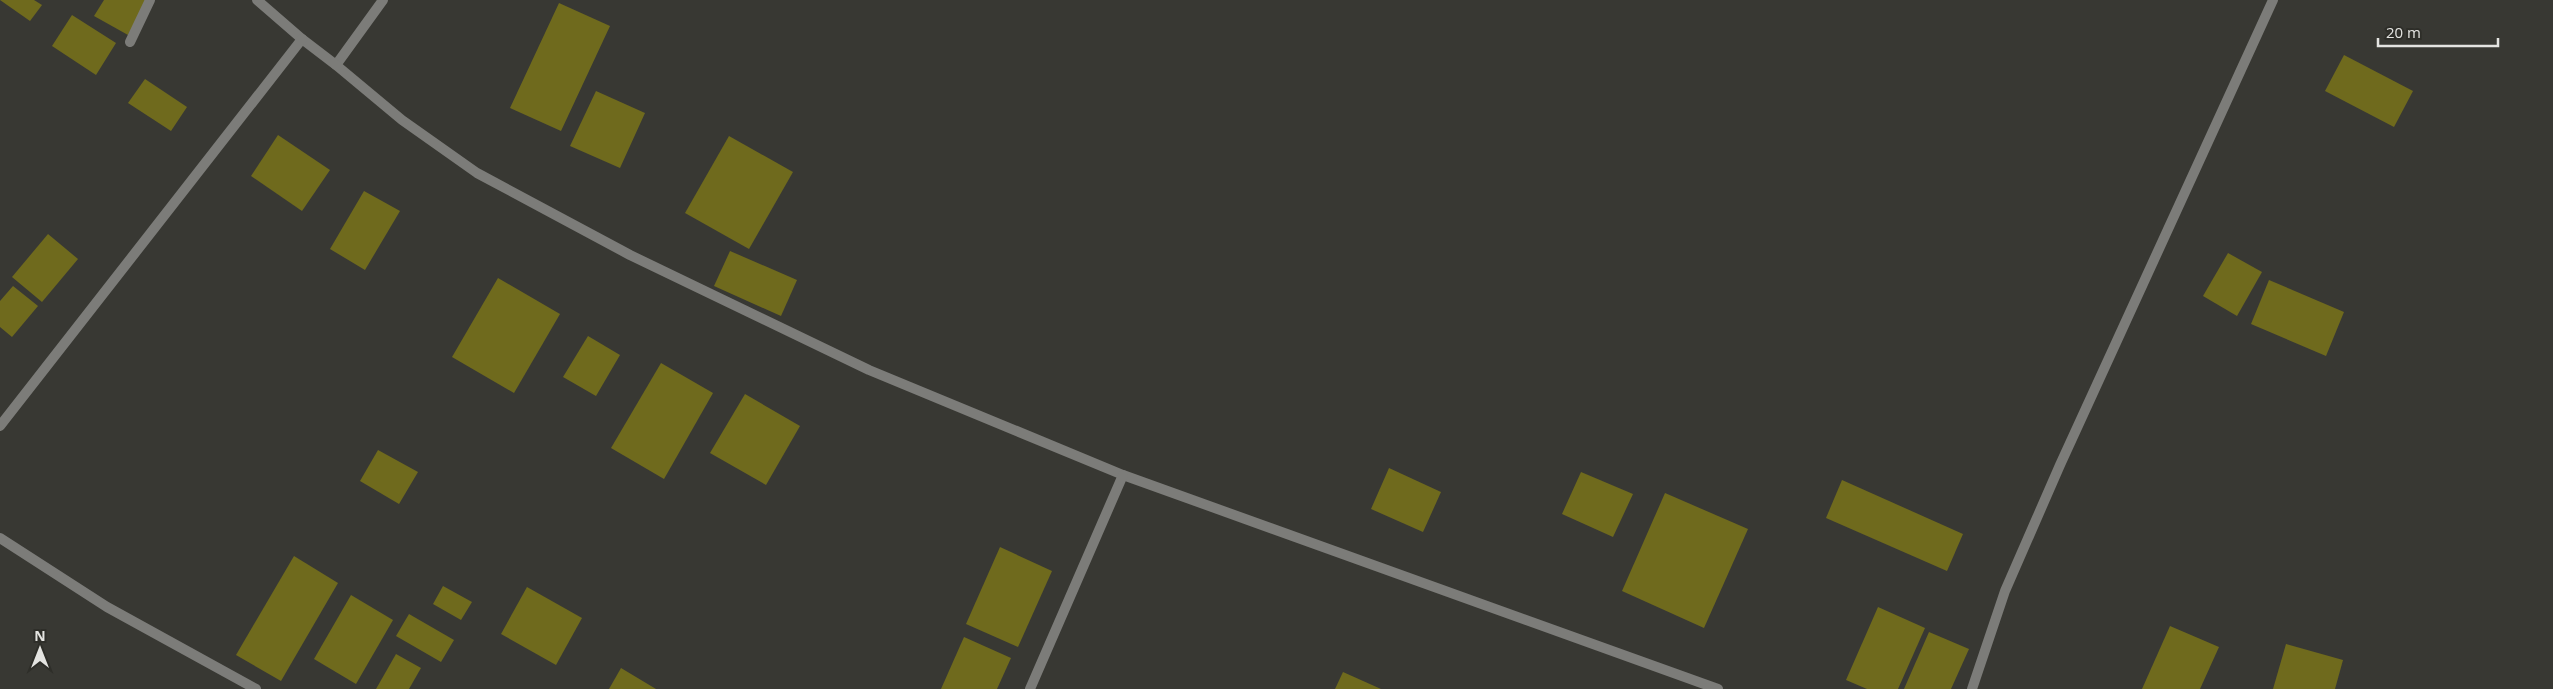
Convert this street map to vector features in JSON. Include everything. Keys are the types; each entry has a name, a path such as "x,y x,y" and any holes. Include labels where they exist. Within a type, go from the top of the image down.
{"street":[{"path":"130,42 150,0"},
{"path":"257,0 402,120 477,173 630,255 869,370 1123,475 1718,689"},
{"path":"336,65 383,0"},
{"path":"1972,689 2005,591 2269,1"},
{"path":"0,426 302,39"},
{"path":"1030,689 1123,475"},
{"path":"0,538 107,606 256,689"}],"building":[{"path":"0,0 34,0 42,5 30,21"},
{"path":"104,0 148,0 128,35 94,16"},
{"path":"559,3 610,26 561,131 510,108"},
{"path":"72,15 116,43 96,75 52,46"},
{"path":"2344,55 2413,91 2394,127 2325,91"},
{"path":"145,79 187,107 171,131 128,103"},
{"path":"596,91 645,113 620,168 570,146"},
{"path":"278,135 330,170 302,211 251,176"},
{"path":"729,136 793,172 749,249 685,213"},
{"path":"364,191 400,211 365,270 330,249"},
{"path":"48,234 78,259 42,302 12,277"},
{"path":"730,251 797,280 781,316 714,286"},
{"path":"2228,253 2262,272 2237,316 2203,296"},
{"path":"498,278 560,314 514,393 452,357"},
{"path":"2269,280 2344,312 2326,356 2251,324"},
{"path":"13,286 38,306 12,337 0,327 0,301"},
{"path":"588,336 620,355 596,396 563,377"},
{"path":"661,363 713,393 664,479 611,448"},
{"path":"745,394 800,426 766,485 710,453"},
{"path":"378,450 418,472 399,504 360,481"},
{"path":"1389,468 1441,492 1423,532 1371,509"},
{"path":"1581,472 1633,494 1613,537 1562,514"},
{"path":"1842,480 1963,534 1947,571 1826,518"},
{"path":"1665,493 1748,529 1704,628 1622,591"},
{"path":"1000,547 1052,571 1018,647 966,624"},
{"path":"294,556 338,583 281,681 236,655"},
{"path":"443,586 472,602 461,620 433,604"},
{"path":"527,587 582,618 556,665 501,634"},
{"path":"351,595 393,620 356,684 314,659"},
{"path":"1878,607 1925,628 1898,689 1867,689 1846,680"},
{"path":"409,614 454,640 441,662 396,636"},
{"path":"2170,626 2219,647 2200,689 2142,689"},
{"path":"1929,632 1969,649 1951,689 1904,689"},
{"path":"964,637 1011,658 997,689 941,689"},
{"path":"2286,644 2343,660 2335,689 2273,689"},
{"path":"396,654 421,668 409,689 376,689"},
{"path":"621,668 656,689 609,689"},
{"path":"1343,672 1381,689 1335,689"}]}
